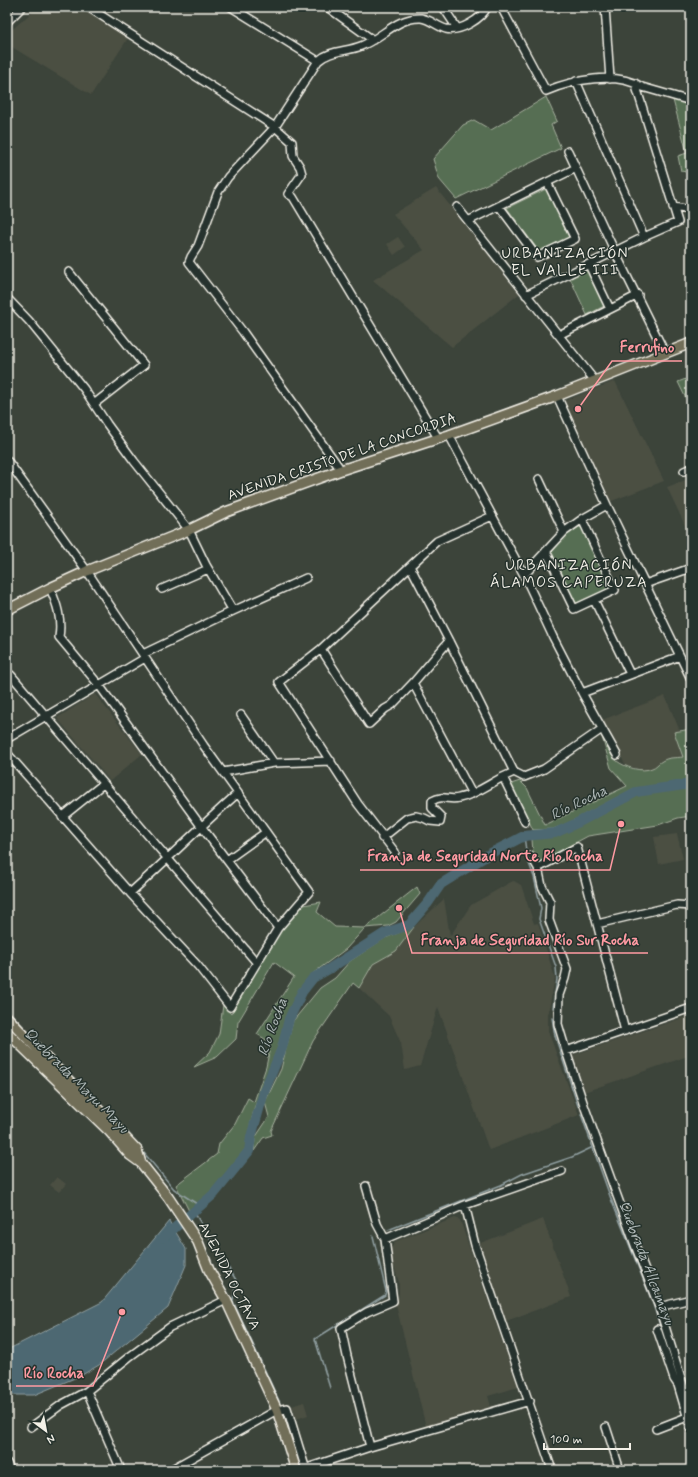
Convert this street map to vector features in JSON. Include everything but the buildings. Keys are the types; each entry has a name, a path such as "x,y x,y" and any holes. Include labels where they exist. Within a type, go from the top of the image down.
{"main road":[{"name":"AVENIDA CRISTO DE LA CONCORDIA","path":"7,610 87,571 189,530 226,512 341,470 449,435 557,396 691,343"},
{"name":"AVENIDA OCTAVA","path":"7,1017 137,1150 141,1163"},
{"name":"AVENIDA OCTAVA","path":"7,1032 110,1132 130,1155 141,1163 168,1197 198,1242 209,1270 226,1300 277,1410 296,1470"}],"street":[{"path":"7,22 22,7"},
{"path":"88,7 275,127 292,142 293,156 300,167 302,174 288,194 294,197 438,438"},
{"path":"231,7 318,61"},
{"path":"327,7 373,40"},
{"path":"443,7 457,28"},
{"path":"341,470 243,332 189,262 198,246 218,192 228,178 275,127 318,61 323,56 360,46 373,40 402,22 422,18 447,29 457,28 472,22 484,14 487,7"},
{"path":"501,7 546,91 576,81 597,78 635,83 642,87 691,101"},
{"path":"605,7 610,79"},
{"path":"576,81 644,237"},
{"path":"526,295 678,222 635,83"},
{"path":"568,151 615,252 638,295 665,353"},
{"path":"468,221 576,168"},
{"path":"499,206 537,258 575,239 548,182"},
{"path":"458,207 595,381"},
{"path":"673,207 691,210"},
{"path":"588,264 610,309"},
{"path":"69,272 144,365 94,404"},
{"path":"558,335 638,295"},
{"path":"7,298 29,321 84,389 134,461 189,530 208,569 233,611"},
{"path":"557,396 607,505 691,679"},
{"path":"449,435 524,575 553,637 582,693 617,755"},
{"path":"7,460 87,571 238,793 309,892 278,928 230,1006 198,966 130,893 7,753"},
{"path":"538,479 564,532"},
{"path":"524,575 564,532 582,519 607,505"},
{"path":"395,852 382,838 358,804 279,682 321,649 437,541 492,516"},
{"path":"546,551 574,609 615,590 582,519"},
{"path":"410,566 514,772 524,777 544,769 602,729"},
{"path":"645,584 691,568"},
{"path":"162,589 208,569"},
{"path":"7,739 99,685 144,656 233,611 306,578"},
{"path":"50,588 58,605 61,626 59,637 99,685 201,826 278,928"},
{"path":"594,600 630,674"},
{"path":"321,649 369,724 385,709 392,705 449,641"},
{"path":"582,693 680,656"},
{"path":"11,675 257,964"},
{"path":"413,683 472,794"},
{"path":"241,715 274,763"},
{"path":"224,772 274,763 331,761"},
{"path":"382,838 407,818 416,816 430,821 440,822 441,817 432,808 432,801 439,797 458,798 472,794 514,772"},
{"path":"503,777 525,822"},
{"path":"62,817 103,784"},
{"path":"130,893 238,793"},
{"path":"227,860 266,832"},
{"path":"538,868 577,847 625,1031"},
{"path":"531,856 538,868 542,886 550,902 549,920 567,969 559,995 558,1024 585,1108 659,1307 691,1410"},
{"path":"597,924 677,905 691,906"},
{"path":"566,1051 691,1008"},
{"path":"385,1238 465,1205 562,1171"},
{"path":"366,1186 377,1224 385,1238 392,1301 367,1312 341,1328 346,1356 370,1447"},
{"path":"465,1205 475,1245 530,1401 550,1469"},
{"path":"659,1307 691,1299"},
{"path":"31,1427 61,1405 87,1391 128,1357 170,1327 226,1300"},
{"path":"657,1329 674,1379 678,1385 691,1429"},
{"path":"87,1391 121,1470"},
{"path":"170,1470 277,1410 287,1408 305,1469 370,1447 530,1401"},
{"path":"656,1429 687,1417"},
{"path":"606,1427 620,1470"},
{"path":"7,1463 10,1470"}],"shaded area":[{"path":"38,7 78,7 128,38 91,95 7,44 7,34"},
{"path":"436,188 519,294 452,347 373,280 424,250 393,214"},
{"path":"398,237 405,247 394,255 387,244"},
{"path":"615,381 664,481 609,502 564,401"},
{"path":"691,478 691,533 689,534 667,487"},
{"path":"95,694 142,754 110,781 57,718"},
{"path":"665,696 680,731 674,732 683,758 662,761 653,768 647,770 626,766 602,720"},
{"path":"677,834 683,859 659,864 654,837"},
{"path":"514,881 521,885 534,924 538,923 555,978 548,1014 548,1031 579,1115 489,1150 438,1007 420,1066 405,1070 401,1043 389,1016 359,988 373,964 396,951 414,927 444,899 450,936 471,905"},
{"path":"691,1015 691,1055 584,1092 573,1055"},
{"path":"57,1177 66,1184 59,1192 50,1185"},
{"path":"455,1218 460,1220 518,1387 488,1396 491,1407 426,1427 396,1305 399,1295 399,1282 390,1254 391,1248 396,1241"},
{"path":"543,1219 571,1297 506,1321 478,1244"},
{"path":"304,1402 308,1415 296,1419 292,1406"}],"green space":[{"path":"546,97 557,121 551,125 561,148 456,199 439,179 433,159 463,125 474,120 491,130"},
{"path":"673,100 691,105 691,173 681,171 678,156 687,153"},
{"path":"546,189 570,239 541,254 507,208"},
{"path":"587,270 604,306 587,315 570,278"},
{"path":"691,377 691,409 678,382"},
{"path":"579,527 583,528 609,586 606,590 578,604 574,602 551,553 566,536"},
{"path":"691,729 691,781 633,789 566,824 553,829 533,830 511,784 520,781 527,788 545,825 627,786 611,768 602,737 610,753 617,761 629,767 644,770 667,759 683,757 674,732"},
{"path":"691,786 691,816 678,818 658,825 588,836 538,863 533,854 532,839 558,835 638,795"},
{"path":"417,887 420,894 396,922 388,926 365,928"},
{"path":"321,902 317,912 335,927 365,928 346,949 312,974 299,989 286,1017 278,1047 255,1106 245,1151 211,1192 189,1211 176,1185 217,1154 219,1144 235,1124 248,1098 254,1102 266,1067 271,1043 257,1034 294,977 274,962 238,1022 236,1039 217,1057 194,1067 210,1052 219,1034 223,1005 231,1014 274,939 298,906"},
{"path":"414,927 396,951 373,964 359,988 353,983 313,1041 271,1131 272,1135 263,1138 254,1151 255,1138 269,1117 265,1102 281,1069 293,1021 320,988 335,978 350,961 385,938"}],"water":[{"path":"169,1221 186,1249 186,1265 168,1308 99,1365 82,1375 34,1395 7,1395 7,1350 102,1302"}],"waterway":[{"name":"Río Rocha","path":"163,1238 214,1194 249,1151 251,1137 264,1092 282,1048 289,1019 302,992 313,978 385,933 409,925 428,903 441,884 491,853 524,836 555,833 636,792 691,784"},
{"name":"Quebrada Allcamayu","path":"524,836 527,858 534,877 541,908 539,919 556,967 557,979 553,1008"},
{"name":"Quebrada Allcamayu","path":"552,1018 555,1036 578,1106"},
{"name":"Quebrada Allcamayu","path":"581,1114 611,1199 653,1304 674,1369"},
{"path":"388,1230 501,1185 522,1174 572,1157 593,1147"},
{"name":"Quebrada Mayu Mayu","path":"144,1153 174,1189 200,1206"},
{"path":"194,1212 236,1280 233,1301 280,1403"},
{"path":"330,1388 315,1339 385,1295 386,1291 373,1236"},
{"path":"291,1440 299,1462"}],"place":[{"name":"Ferrufino","path":"578,409"},
{"name":"Franja de Seguridad Norte Río Rocha","path":"621,824"},
{"name":"Franja de Seguridad Río Sur Rocha","path":"399,908"},
{"name":"Río Rocha","path":"122,1312"}],"district":[{"name":"URBANIZACIÓN EL VALLE III","path":"565,262"},
{"name":"URBANIZACIÓN ÁLAMOS CAPERUZA","path":"569,574"}]}
